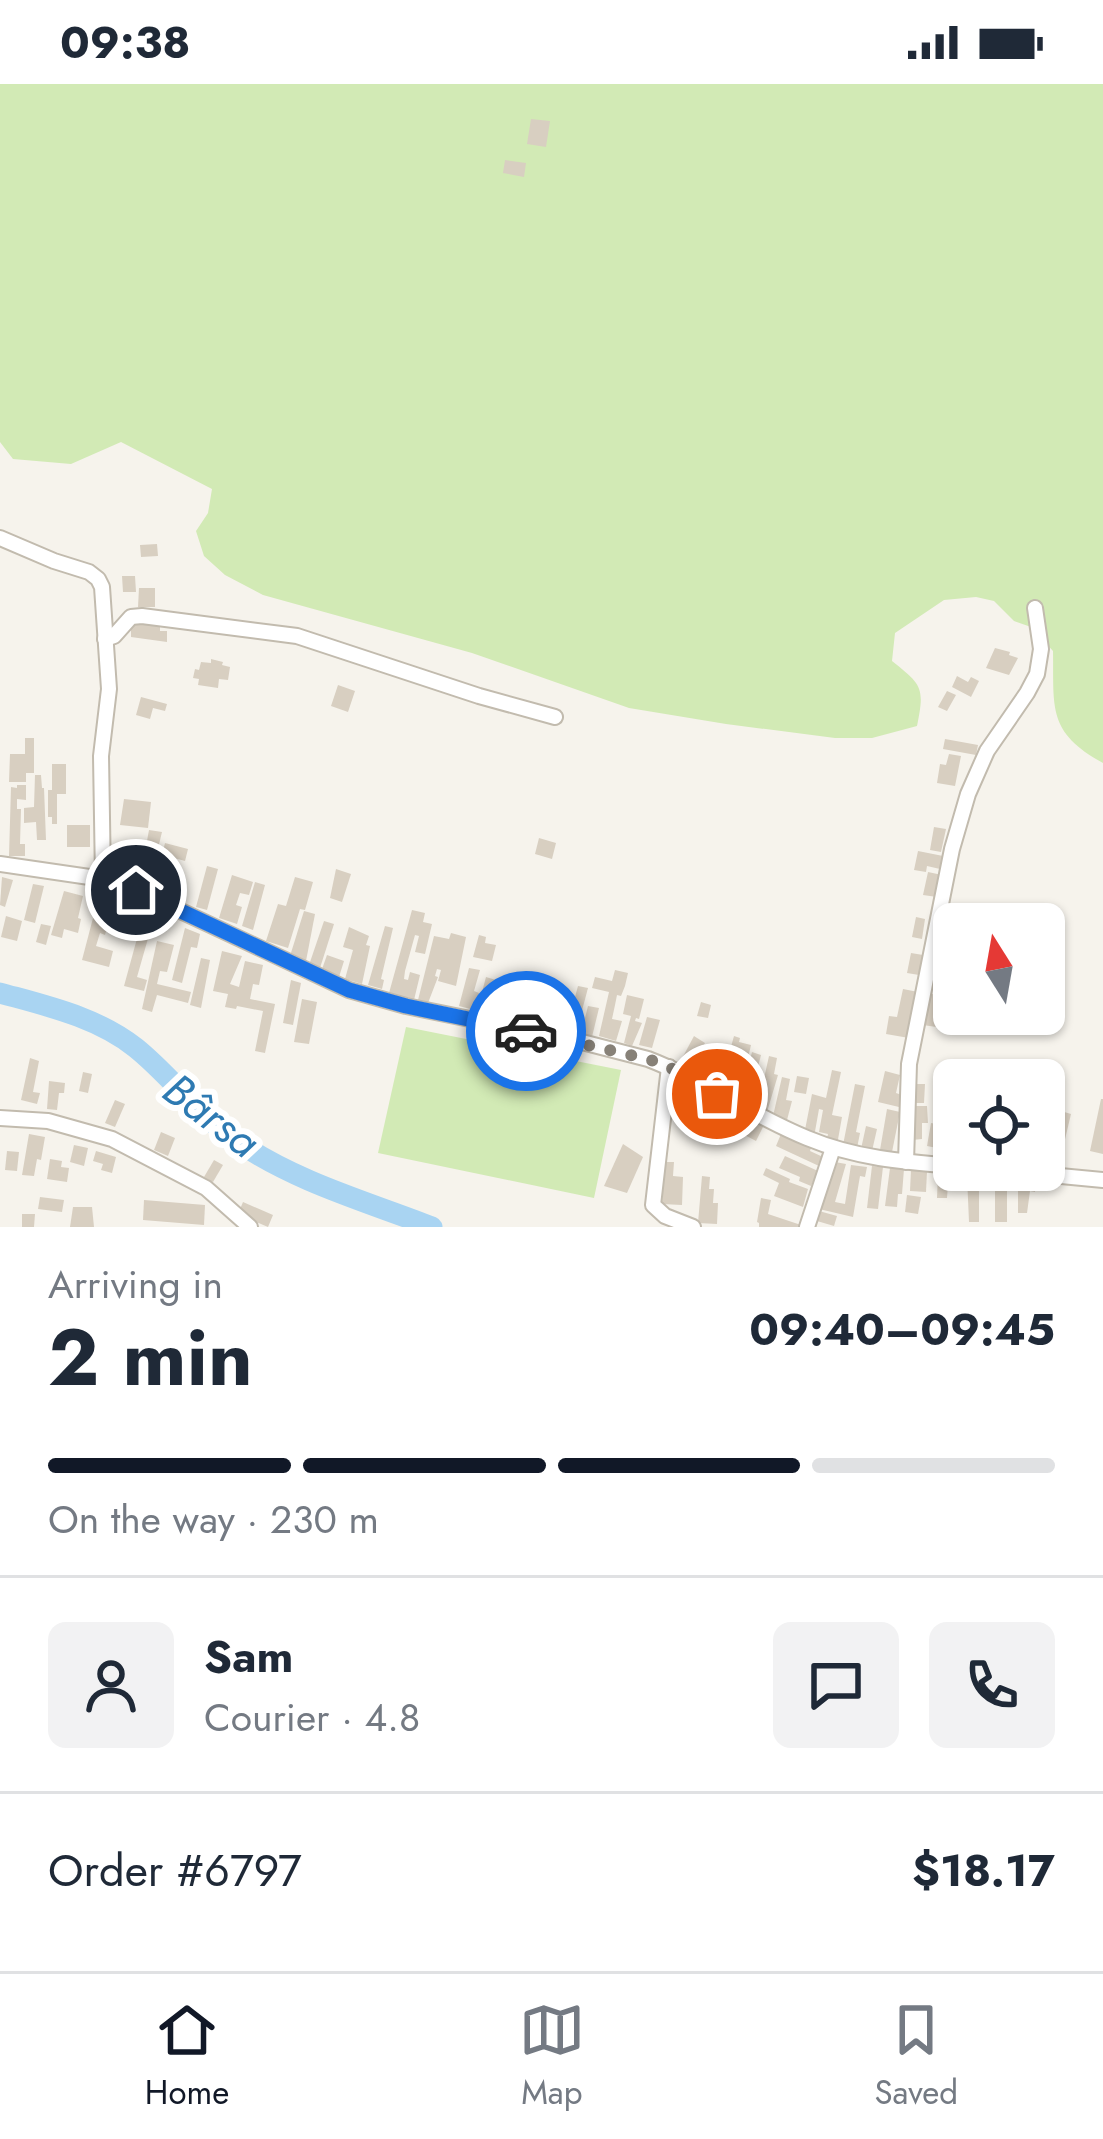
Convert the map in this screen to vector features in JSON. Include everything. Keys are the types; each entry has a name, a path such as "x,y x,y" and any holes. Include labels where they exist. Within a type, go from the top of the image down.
{"street":[{"path":"0,538 89,572 102,587 110,689 101,756 103,879"},
{"path":"906,1162 909,1064 952,849 987,751 1037,674 1041,649 1035,608"},
{"path":"105,639 119,632 130,617 142,616 271,631 555,717"},
{"path":"0,864 103,879 164,902 349,990 620,1050 669,1067 750,1112 833,1148 933,1164"},
{"path":"669,1067 653,1205 665,1216 693,1227"},
{"path":"0,1118 48,1121 112,1139 206,1188 250,1227"},
{"path":"807,1227 833,1148"},
{"path":"1065,1176 1103,1180"}],"green space":[{"path":"0,84 1103,84 1103,763 1072,740 1057,717 1053,651 1031,627 1014,621 994,601 976,597 944,600 895,633 892,661 915,682 921,695 917,726 872,738 835,738 726,724 629,708 472,653 263,595 225,575 204,556 196,531 208,513 212,489 121,442 71,464 13,459 0,442"},
{"path":"406,1027 621,1070 594,1198 378,1153"}],"building":[{"path":"531,119 550,121 546,147 527,144"},
{"path":"505,160 526,163 524,177 503,173"},
{"path":"157,544 158,556 141,557 140,545"},
{"path":"122,576 135,576 136,592 123,592"},
{"path":"139,588 155,588 155,607 138,607"},
{"path":"131,623 160,624 160,631 167,631 167,642 131,637"},
{"path":"995,648 1018,658 1009,675 986,668"},
{"path":"211,659 230,667 228,680 219,679 218,688 198,685 199,679 193,678 201,662 211,663"},
{"path":"957,676 979,681 971,697 952,687"},
{"path":"338,685 355,691 348,712 331,706"},
{"path":"947,691 956,695 947,711 938,707"},
{"path":"141,697 167,704 165,711 153,708 150,719 136,715"},
{"path":"25,738 34,738 34,773 26,773 26,782 9,782 10,754 25,754"},
{"path":"945,739 978,745 976,755 943,749"},
{"path":"949,754 961,756 955,786 937,783 940,764 946,765"},
{"path":"52,764 66,764 66,794 57,794 57,824 48,817"},
{"path":"35,775 41,775 44,788 46,840 37,840 36,822 24,823 24,808 34,807"},
{"path":"26,785 26,800 17,799 25,856 9,856 11,787"},
{"path":"124,799 151,802 148,828 120,825"},
{"path":"67,825 90,825 90,847 67,847"},
{"path":"934,827 946,829 941,852 930,850"},
{"path":"149,830 162,832 150,881 140,879"},
{"path":"539,838 556,843 552,859 535,854"},
{"path":"165,843 188,849 185,861 174,858 166,890 154,887"},
{"path":"117,845 131,850 127,860 135,863 131,873 115,867 112,858"},
{"path":"918,851 943,856 940,869 914,870"},
{"path":"207,866 218,869 207,910 196,907"},
{"path":"336,869 351,874 342,902 330,898"},
{"path":"928,872 942,875 937,897 923,895"},
{"path":"232,875 253,882 249,895 240,893 237,924 219,918"},
{"path":"2,877 13,880 5,907 0,905"},
{"path":"295,877 313,882 288,948 266,941 278,904 286,906"},
{"path":"255,882 265,885 253,930 242,926"},
{"path":"33,884 44,886 35,923 24,920"},
{"path":"64,891 83,896 78,933 64,929 62,938 51,935"},
{"path":"98,899 113,903 105,935 100,933 96,946 113,951 109,967 82,960"},
{"path":"122,906 134,909 127,937 115,934"},
{"path":"412,910 425,913 423,922 432,924 425,954 415,952 419,936 415,935 405,971 404,979 408,980 410,972 420,975 414,1000 389,993"},
{"path":"304,911 315,914 306,961 290,956"},
{"path":"144,913 159,917 156,929 151,928 137,977 147,980 144,991 124,986"},
{"path":"6,916 22,921 17,941 1,937"},
{"path":"916,917 925,919 922,939 912,937"},
{"path":"324,921 334,924 320,968 309,965"},
{"path":"41,924 51,926 46,945 36,942"},
{"path":"385,926 393,928 382,989 368,985"},
{"path":"349,927 369,936 362,984 345,979 353,950 343,947"},
{"path":"185,928 200,934 197,948 191,947 182,983 172,980"},
{"path":"451,933 466,937 456,986 438,981 441,970 437,969 428,1003 418,1000 434,936 449,939"},
{"path":"479,935 486,937 485,943 496,945 492,961 473,957"},
{"path":"157,941 174,945 167,972 160,971 157,984 191,992 188,1003 157,995 152,1012 142,1009"},
{"path":"222,951 242,956 230,984 239,987 245,961 263,965 250,999 275,1004 265,1053 255,1051 263,1011 225,1007 228,994 213,991"},
{"path":"911,953 923,955 919,975 907,973"},
{"path":"327,955 344,961 339,977 321,972"},
{"path":"201,958 210,960 201,1008 190,1005"},
{"path":"469,968 480,970 474,1010 459,1006"},
{"path":"615,970 628,973 612,1019 622,1021 616,1041 599,1036 609,992 592,988 595,977 612,981"},
{"path":"486,977 496,980 493,991 500,993 493,1015 477,1011"},
{"path":"510,978 517,980 514,1006 503,1003"},
{"path":"291,980 301,983 293,1025 283,1023"},
{"path":"522,985 533,988 524,1022 513,1019"},
{"path":"578,986 588,988 576,1033 566,1030"},
{"path":"903,989 918,992 909,1038 886,1034 889,1016 897,1017"},
{"path":"536,991 547,994 539,1023 528,1021"},
{"path":"927,993 933,994 933,1026 923,1025"},
{"path":"627,995 644,999 635,1021 642,1023 632,1046 624,1043 631,1016 623,1014"},
{"path":"555,997 567,1000 559,1028 548,1025"},
{"path":"302,999 317,1002 309,1044 294,1042"},
{"path":"701,1002 711,1005 708,1018 697,1016"},
{"path":"588,1006 599,1008 592,1037 581,1034"},
{"path":"647,1017 660,1020 652,1048 639,1045"},
{"path":"694,1036 705,1043 690,1070 679,1064"},
{"path":"734,1036 751,1045 748,1058 729,1054"},
{"path":"752,1052 761,1055 748,1105 739,1102"},
{"path":"769,1056 777,1058 774,1074 778,1075 767,1112 757,1110"},
{"path":"30,1058 39,1061 33,1092 40,1093 37,1104 21,1100"},
{"path":"715,1062 725,1067 715,1087 705,1082"},
{"path":"832,1070 841,1072 832,1115 842,1117 837,1145 826,1143 828,1134 819,1132 823,1110 819,1109 814,1137 804,1135 812,1094 826,1098"},
{"path":"885,1071 900,1075 899,1107 878,1102"},
{"path":"83,1072 92,1074 88,1093 79,1091"},
{"path":"797,1076 809,1078 806,1094 794,1092"},
{"path":"782,1077 790,1079 786,1100 792,1101 787,1120 773,1116"},
{"path":"49,1081 65,1083 57,1110 47,1109"},
{"path":"855,1084 865,1086 857,1148 843,1145"},
{"path":"911,1084 925,1084 924,1103 911,1103"},
{"path":"677,1093 700,1106 694,1116 672,1103"},
{"path":"1103,1099 1103,1154 1090,1151"},
{"path":"115,1100 125,1104 115,1127 105,1123"},
{"path":"717,1100 733,1109 727,1121 711,1112"},
{"path":"911,1106 927,1106 922,1139 912,1140"},
{"path":"887,1109 900,1112 892,1152 880,1150"},
{"path":"747,1116 764,1125 756,1141 739,1132"},
{"path":"690,1121 708,1131 704,1138 686,1128"},
{"path":"931,1123 933,1123 933,1147 927,1146"},
{"path":"866,1126 877,1129 872,1151 861,1149"},
{"path":"161,1132 175,1138 168,1156 154,1150"},
{"path":"29,1134 45,1137 34,1176 22,1175"},
{"path":"781,1134 823,1157 819,1166 776,1146"},
{"path":"623,1144 643,1157 627,1193 604,1186"},
{"path":"74,1145 88,1148 84,1166 70,1162"},
{"path":"7,1151 19,1152 17,1171 5,1170"},
{"path":"96,1151 116,1157 112,1173 93,1161"},
{"path":"785,1156 818,1171 811,1186 779,1168"},
{"path":"50,1159 69,1168 67,1182 47,1179"},
{"path":"214,1160 223,1165 213,1182 204,1177"},
{"path":"664,1162 674,1162 673,1176 683,1177 682,1205 662,1204"},
{"path":"835,1162 846,1164 835,1202 845,1204 851,1165 867,1167 865,1177 860,1176 853,1217 819,1209"},
{"path":"872,1166 883,1167 878,1209 867,1208"},
{"path":"766,1168 808,1189 803,1207 774,1196 779,1183 763,1175"},
{"path":"890,1168 904,1169 897,1207 885,1206"},
{"path":"911,1170 927,1171 926,1192 910,1191"},
{"path":"702,1176 710,1177 709,1189 714,1189 717,1224 698,1223"},
{"path":"968,1191 979,1191 979,1222 969,1222"},
{"path":"995,1191 1007,1191 1007,1222 995,1222"},
{"path":"1018,1191 1030,1191 1027,1213 1018,1213"},
{"path":"907,1195 921,1197 918,1214 905,1212"},
{"path":"40,1197 64,1200 62,1212 38,1209"},
{"path":"761,1198 771,1200 768,1214 807,1227 759,1227"},
{"path":"144,1200 205,1205 204,1225 143,1220"},
{"path":"243,1202 273,1215 268,1227 238,1214"},
{"path":"73,1207 92,1207 94,1227 70,1227"},
{"path":"819,1211 837,1216 834,1226 817,1221"},
{"path":"22,1214 35,1214 34,1227 22,1227"}],"waterway":[{"name":"Bârsa","path":"0,993 71,1014 121,1037 211,1120 260,1156 432,1227"}],"way so far":[{"path":"526,1031 648,1059 717,1094"}],"route":[{"path":"136,890 349,990 526,1031"}]}
